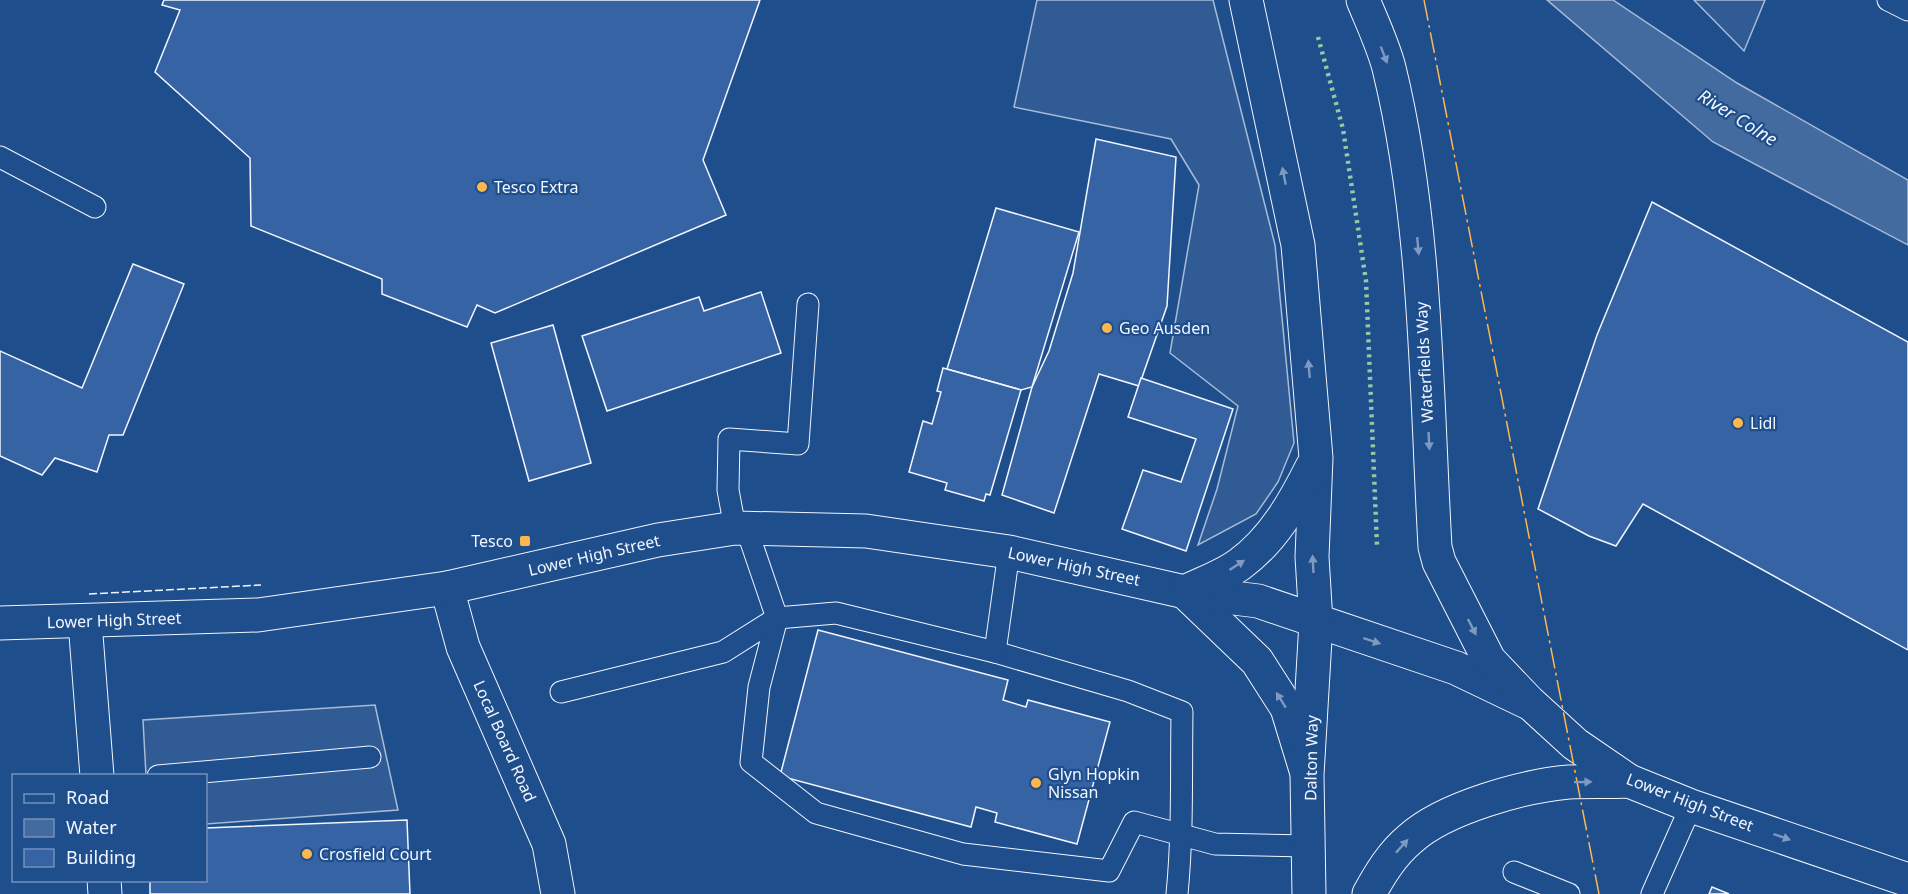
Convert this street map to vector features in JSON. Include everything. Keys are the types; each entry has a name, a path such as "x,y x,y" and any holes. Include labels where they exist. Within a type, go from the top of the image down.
{"main road":[{"path":"1246,0 1298,245 1316,459 1312,557 1316,622"},
{"name":"Waterfields Way","path":"1363,0 1388,66 1410,180 1418,247 1435,547 1439,562 1489,660 1529,702"},
{"path":"1307,775 1287,708 1257,661 1185,592 1239,565 1263,544 1298,495 1316,459"},
{"name":"Lower High Street","path":"0,623 258,615 447,588 658,540 741,529 867,531 1009,552 1185,592 1258,601 1456,668 1529,702 1575,744 1629,782 1690,806 1908,880"},
{"name":"Local Board Road","path":"447,588 463,647 549,844 558,894"},
{"path":"85,622 96,774"},
{"name":"Dalton Way","path":"1309,894 1307,775 1316,622"},
{"path":"1369,894 1382,870 1410,838 1436,821 1465,808 1486,800 1568,782 1629,782"}],"lane":[{"path":"1888,0 1908,10"},
{"path":"0,157 95,207"},
{"path":"808,304 798,444 729,439 728,490 741,529 777,618 759,687 751,762 816,813 963,854 1109,871 1134,822 1215,844 1309,846"},
{"path":"995,652 1009,552"},
{"path":"561,692 723,652 777,618 836,613 995,652 1128,692 1182,712 1180,808 1183,835 1177,894"},
{"path":"180,774 370,757"},
{"path":"1652,894 1690,806"},
{"path":"1514,873 1569,894"}],"shaded area":[{"path":"1037,0 1213,0 1275,245 1294,443 1278,482 1256,514 1198,545 1217,489 1238,406 1170,353 1199,185 1171,139 1014,107"},
{"path":"1694,0 1765,0 1744,51"},
{"path":"375,705 398,810 207,824 207,774 146,774 143,720"}],"water":[{"name":"River Colne","path":"1547,0 1613,0 1737,83 1908,180 1908,245 1713,142"}],"building":[{"name":"Tesco Extra","path":"164,0 760,0 703,160 726,215 495,313 477,305 467,327 382,294 382,279 251,226 250,158 155,72 180,10 162,5"},
{"name":"Geo Ausden","path":"1096,139 1176,157 1167,306 1139,386 1099,374 1054,513 1002,495 1032,387 1049,351 1073,273"},
{"name":"Lidl","path":"1652,202 1908,342 1908,650 1643,504 1616,546 1589,536 1538,509 1597,335"},
{"path":"996,208 1079,232 1032,387 1021,390 947,369"},
{"path":"133,264 184,284 123,435 109,435 97,472 55,458 42,475 0,456 0,351 82,388"},
{"path":"761,292 781,353 607,411 582,336 699,297 704,311"},
{"path":"553,325 591,463 529,481 491,343"},
{"path":"943,368 1021,390 990,495 986,494 984,501 945,490 947,483 909,472 923,421 932,424 941,392 937,391"},
{"path":"1141,378 1233,409 1186,551 1122,529 1143,470 1181,482 1196,439 1128,417"},
{"path":"818,630 1008,680 1003,700 1026,707 1028,700 1110,722 1077,844 995,822 997,813 976,807 971,827 780,776"},
{"name":"Crosfield Court","path":"407,820 410,894 150,894 150,882 207,882 207,828"},
{"path":"1712,887 1729,894 1709,894"}],"hedge":[{"path":"1318,37 1343,129 1366,281 1377,546"}],"fence":[{"path":"89,594 261,585"}],"power":[{"path":"1424,0 1599,894"}],"place":[{"name":"Tesco Extra","path":"482,187"},
{"name":"Geo Ausden","path":"1107,328"},
{"name":"Lidl","path":"1738,423"},
{"name":"Tesco","path":"525,541"},
{"name":"Glyn Hopkin Nissan","path":"1036,783"},
{"name":"Crosfield Court","path":"307,854"}]}
